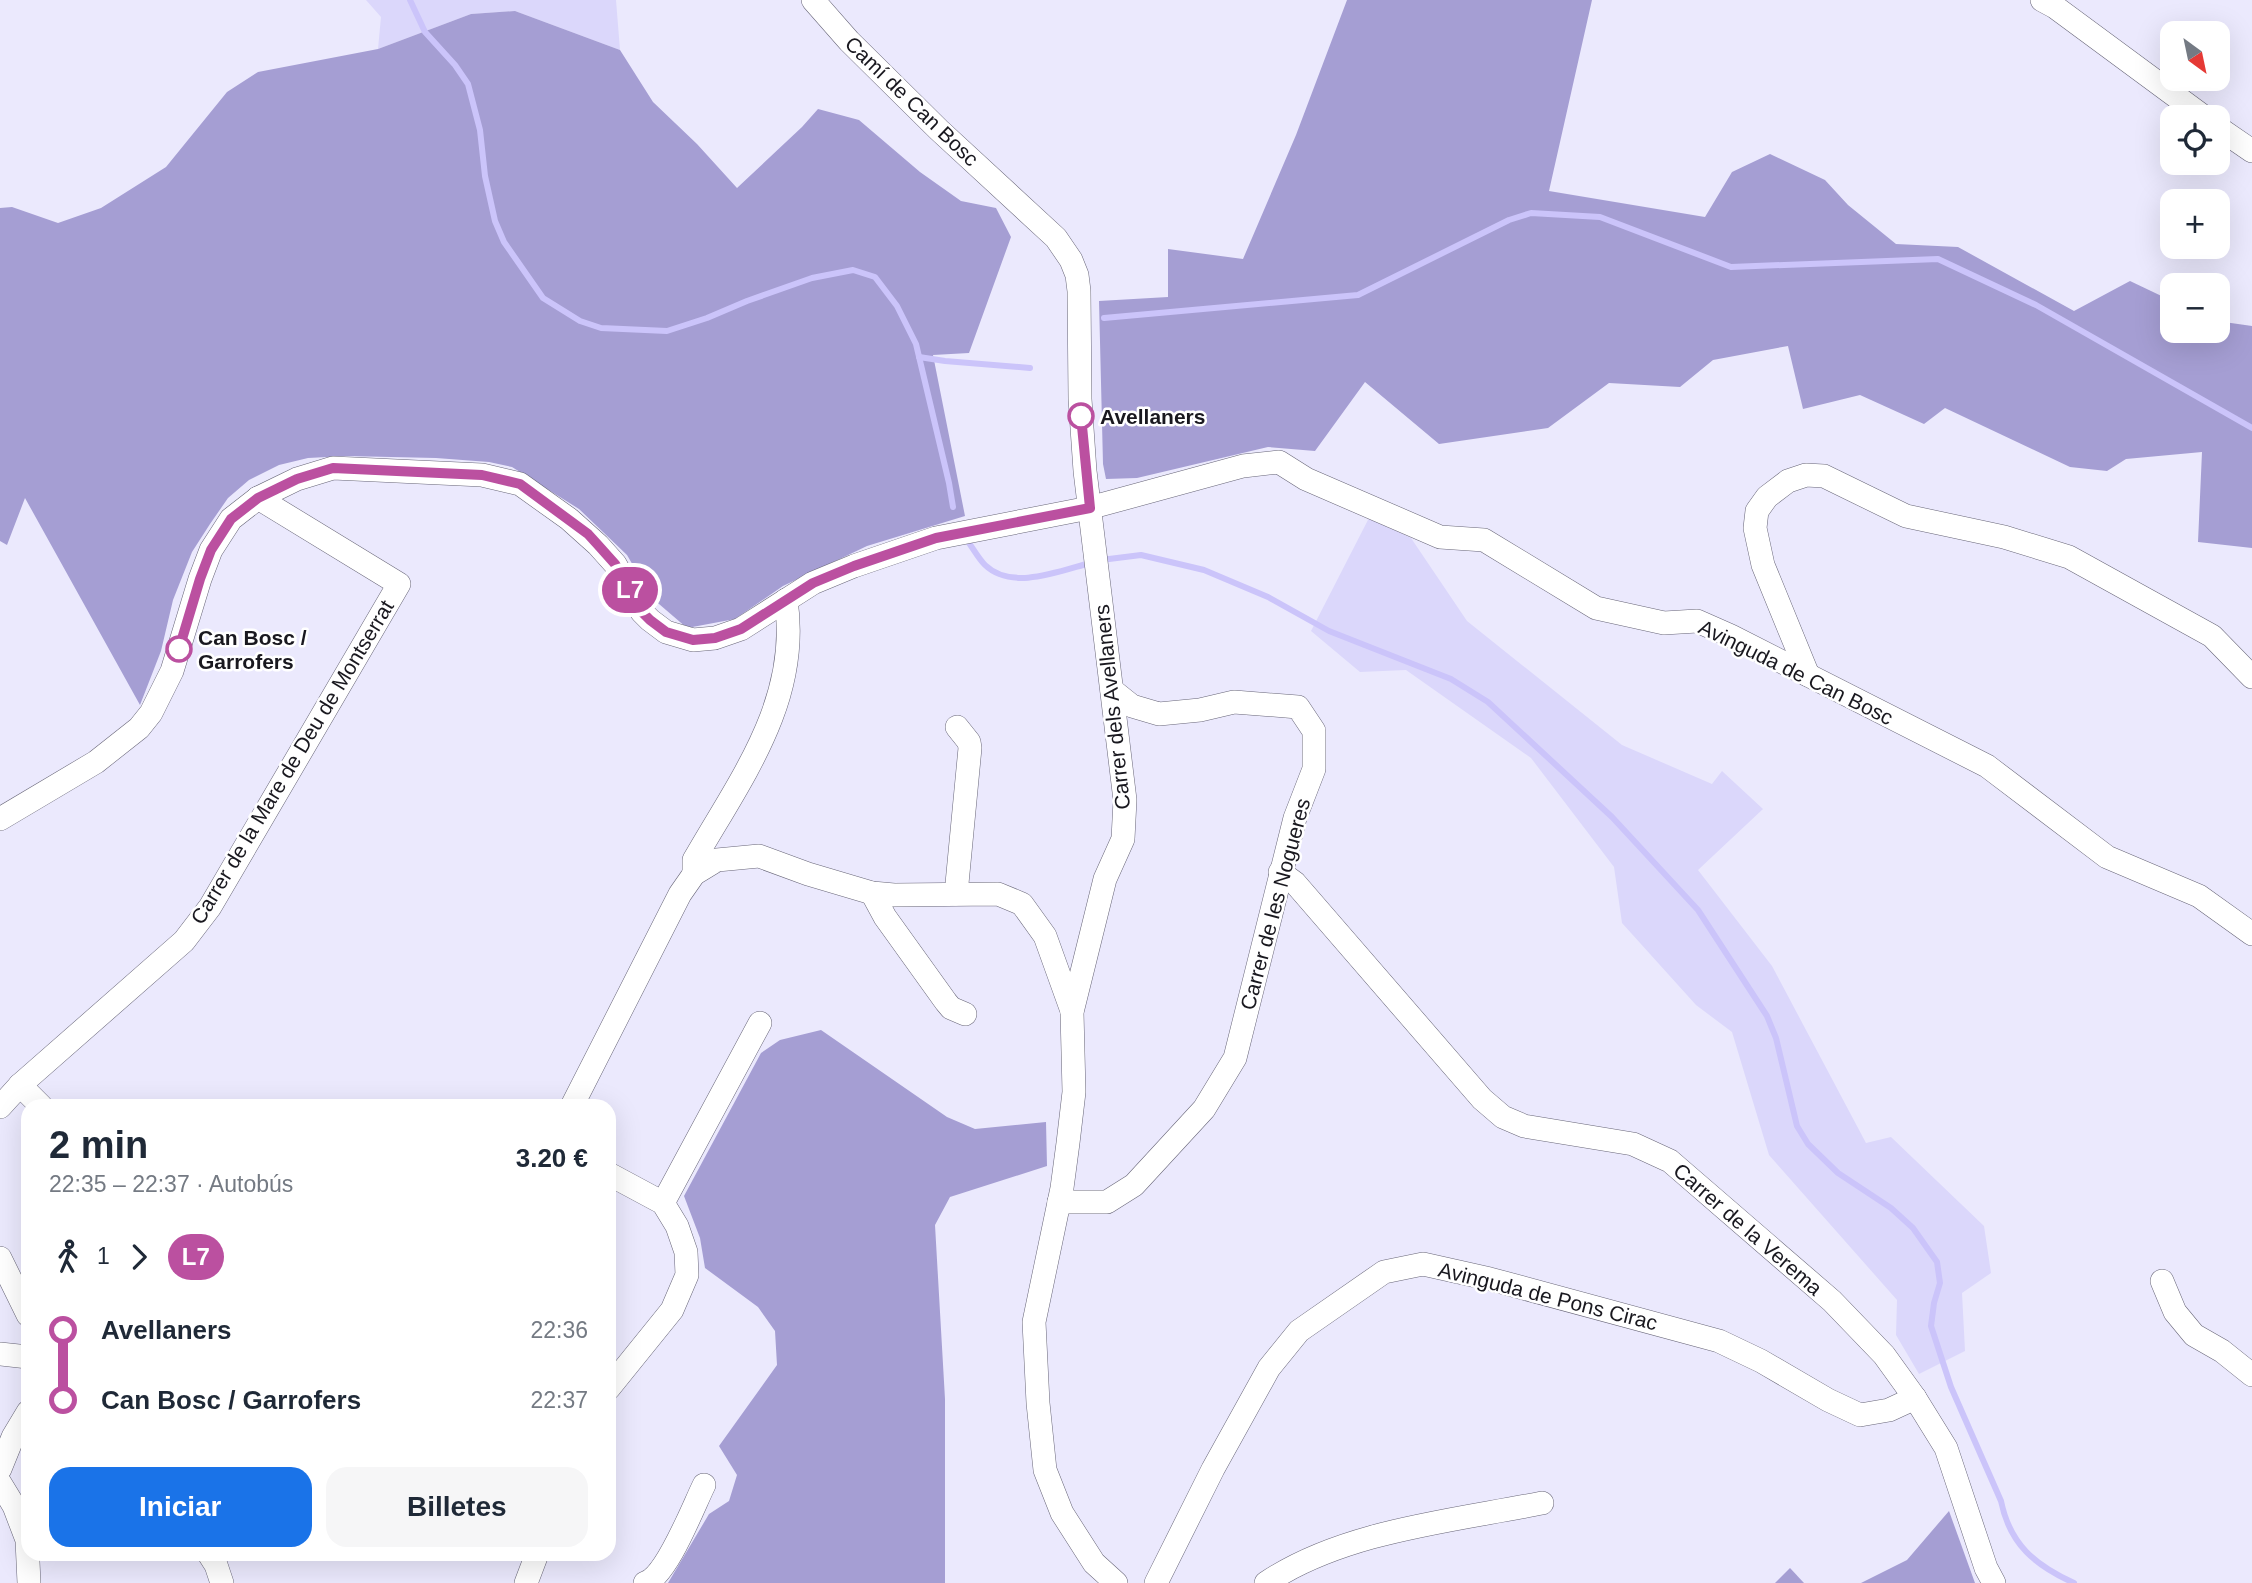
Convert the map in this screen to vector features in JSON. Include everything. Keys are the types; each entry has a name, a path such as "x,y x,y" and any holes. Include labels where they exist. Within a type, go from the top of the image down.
{"street":[{"name":"Camí de Can Bosc","path":"813,0 883,76 1014,199"},
{"path":"2042,0 2188,105"},
{"path":"2230,136 2252,152"},
{"name":"Carrer dels Avellaners","path":"1014,199 1056,238 1065,249 1077,275 1080,399 1090,508 1125,800 1123,839 1105,878 1072,1012 1074,1092 1059,1202 1034,1322 1045,1470 1062,1513 1094,1563 1116,1583"},
{"name":"Avinguda de Can Bosc","path":"0,819 96,762 139,728 157,703 172,671 211,550 231,519 258,498 297,479 333,468 482,475 520,484 588,534 615,564 642,612 657,626 676,636 703,640 729,634 750,624 813,583 936,538 1090,508 1243,466 1279,462 1306,479 1440,537 1484,540 1596,608 1664,623 1697,621 1987,766 2107,857 2199,896 2252,934"},
{"path":"1808,675 1763,565 1755,528 1757,511 1767,497 1788,481 1806,475 1825,476 1906,516 2004,537 2069,557 2211,636 2252,677"},
{"name":"Carrer de la Mare de Deu de Montserrat","path":"0,1107 20,1085 184,941 209,906 399,584 258,498"},
{"path":"694,874 694,860 747,773 776,710 784,678 788,643 786,600"},
{"name":"Carrer de les Nogueres","path":"1059,1202 1107,1202 1134,1185 1204,1109 1225,1077 1235,1058 1295,818 1314,769 1314,731 1298,707 1234,702 1200,710 1159,714 1132,706 1112,690"},
{"path":"956,894 970,748 969,742 957,727"},
{"path":"576,1099 680,894 694,874 718,860 759,856 872,893 998,894 1022,904 1045,936 1072,1012"},
{"name":"Carrer de la Verema","path":"1280,872 1295,883 1495,1111 1510,1122 1633,1144 1670,1161 1832,1301 1884,1355 1946,1448 1986,1568 1994,1583"},
{"path":"872,893 885,917 946,1002 951,1008 965,1014"},
{"path":"663,1203 760,1023"},
{"path":"20,1085 34,1099"},
{"path":"616,1178 663,1203 677,1226 686,1252 687,1275 673,1310 616,1379"},
{"path":"0,1258 21,1301"},
{"name":"Avinguda de Pons Cirac","path":"1156,1583 1213,1469 1269,1368 1298,1331 1384,1272 1423,1264 1490,1279 1719,1341 1860,1415 1889,1410 1915,1398"},
{"path":"2162,1281 2175,1312 2194,1335 2222,1351 2252,1375"},
{"path":"0,1354 21,1356"},
{"path":"0,1469 21,1424"},
{"path":"0,1483 21,1524"},
{"path":"645,1583 664,1567 704,1485"},
{"path":"1266,1583 1327,1552 1396,1532 1542,1503"},
{"path":"28,1561 29,1583"},
{"path":"213,1561 222,1583"},
{"path":"526,1583 534,1561"}],"shaded area":[{"path":"366,0 616,0 620,50 515,11 471,14 378,49 381,17"},
{"path":"1347,0 1592,0 1549,191 1705,217 1732,172 1770,154 1825,180 1848,205 1896,244 1958,247 2074,311 2130,281 2160,295 2160,343 2230,343 2230,323 2252,326 2252,548 2198,542 2202,452 2126,459 2107,471 2070,467 1945,408 1924,424 1860,395 1803,409 1788,346 1713,360 1680,387 1609,383 1548,428 1439,444 1365,382 1315,451 1268,447 1137,478 1106,479 1103,464 1099,301 1168,297 1168,249 1243,259 1296,135"},
{"path":"515,11 620,50 653,102 697,144 737,188 818,109 859,120 920,172 961,201 996,208 1011,237 969,353 933,355 965,516 867,546 783,586 735,619 687,628 652,598 627,555 579,509 512,467 489,462 436,458 308,458 279,465 249,480 228,498 210,524 192,552 173,600 161,651 140,705 25,498 7,545 0,541 0,208 12,207 58,223 101,208 166,167 227,92 258,72 378,49 471,14"},
{"path":"1369,518 1411,538 1467,621 1622,745 1712,784 1722,771 1763,809 1698,870 1772,966 1866,1143 1891,1137 1984,1226 1991,1273 1962,1293 1965,1351 1919,1374 1896,1335 1897,1300 1769,1155 1732,1032 1696,1005 1622,923 1614,867 1531,758 1406,670 1360,672 1311,631"},
{"path":"821,1030 947,1117 975,1129 1046,1122 1047,1166 950,1197 935,1225 945,1399 945,1583 668,1583 709,1514 729,1501 737,1475 719,1446 777,1365 775,1331 758,1307 705,1268 700,1238 684,1196 761,1053 780,1040"},
{"path":"1949,1511 1975,1583 1861,1583 1907,1560"},
{"path":"1790,1568 1804,1583 1775,1583"}],"waterway":[{"path":"410,0 425,32 468,84 480,130 485,176 495,221 504,242 543,298 580,321 601,328 667,331 812,278 853,270 875,277 897,306 916,344 953,507"},
{"path":"1104,318 1358,295 1509,220 1531,213 1600,217 1731,267 1938,259 2036,305 2252,428"},
{"path":"919,357 1030,368"},
{"path":"969,543 985,565 996,573 1009,577 1036,577 1090,563"},
{"path":"1101,560 1141,555 1204,570 1268,597 1329,631 1451,679 1488,702 1612,817 1698,910 1767,1016 1776,1038 1797,1126 1808,1144 1838,1173 1891,1208 1913,1228 1937,1262 1940,1283 1931,1326 1951,1387 2001,1501 2005,1516 2026,1552 2047,1569 2074,1583"}],"bus line":[{"name":"L7","path":"179,649 211,550 231,519 258,498 297,479 333,468 482,475 520,484 588,534 615,564 642,612 657,626 683,639 703,640 741,629 813,583 936,538 1090,508 1081,416"}],"place":[{"name":"Avellaners","path":"1081,416"},
{"name":"Can Bosc / Garrofers","path":"179,649"}]}
